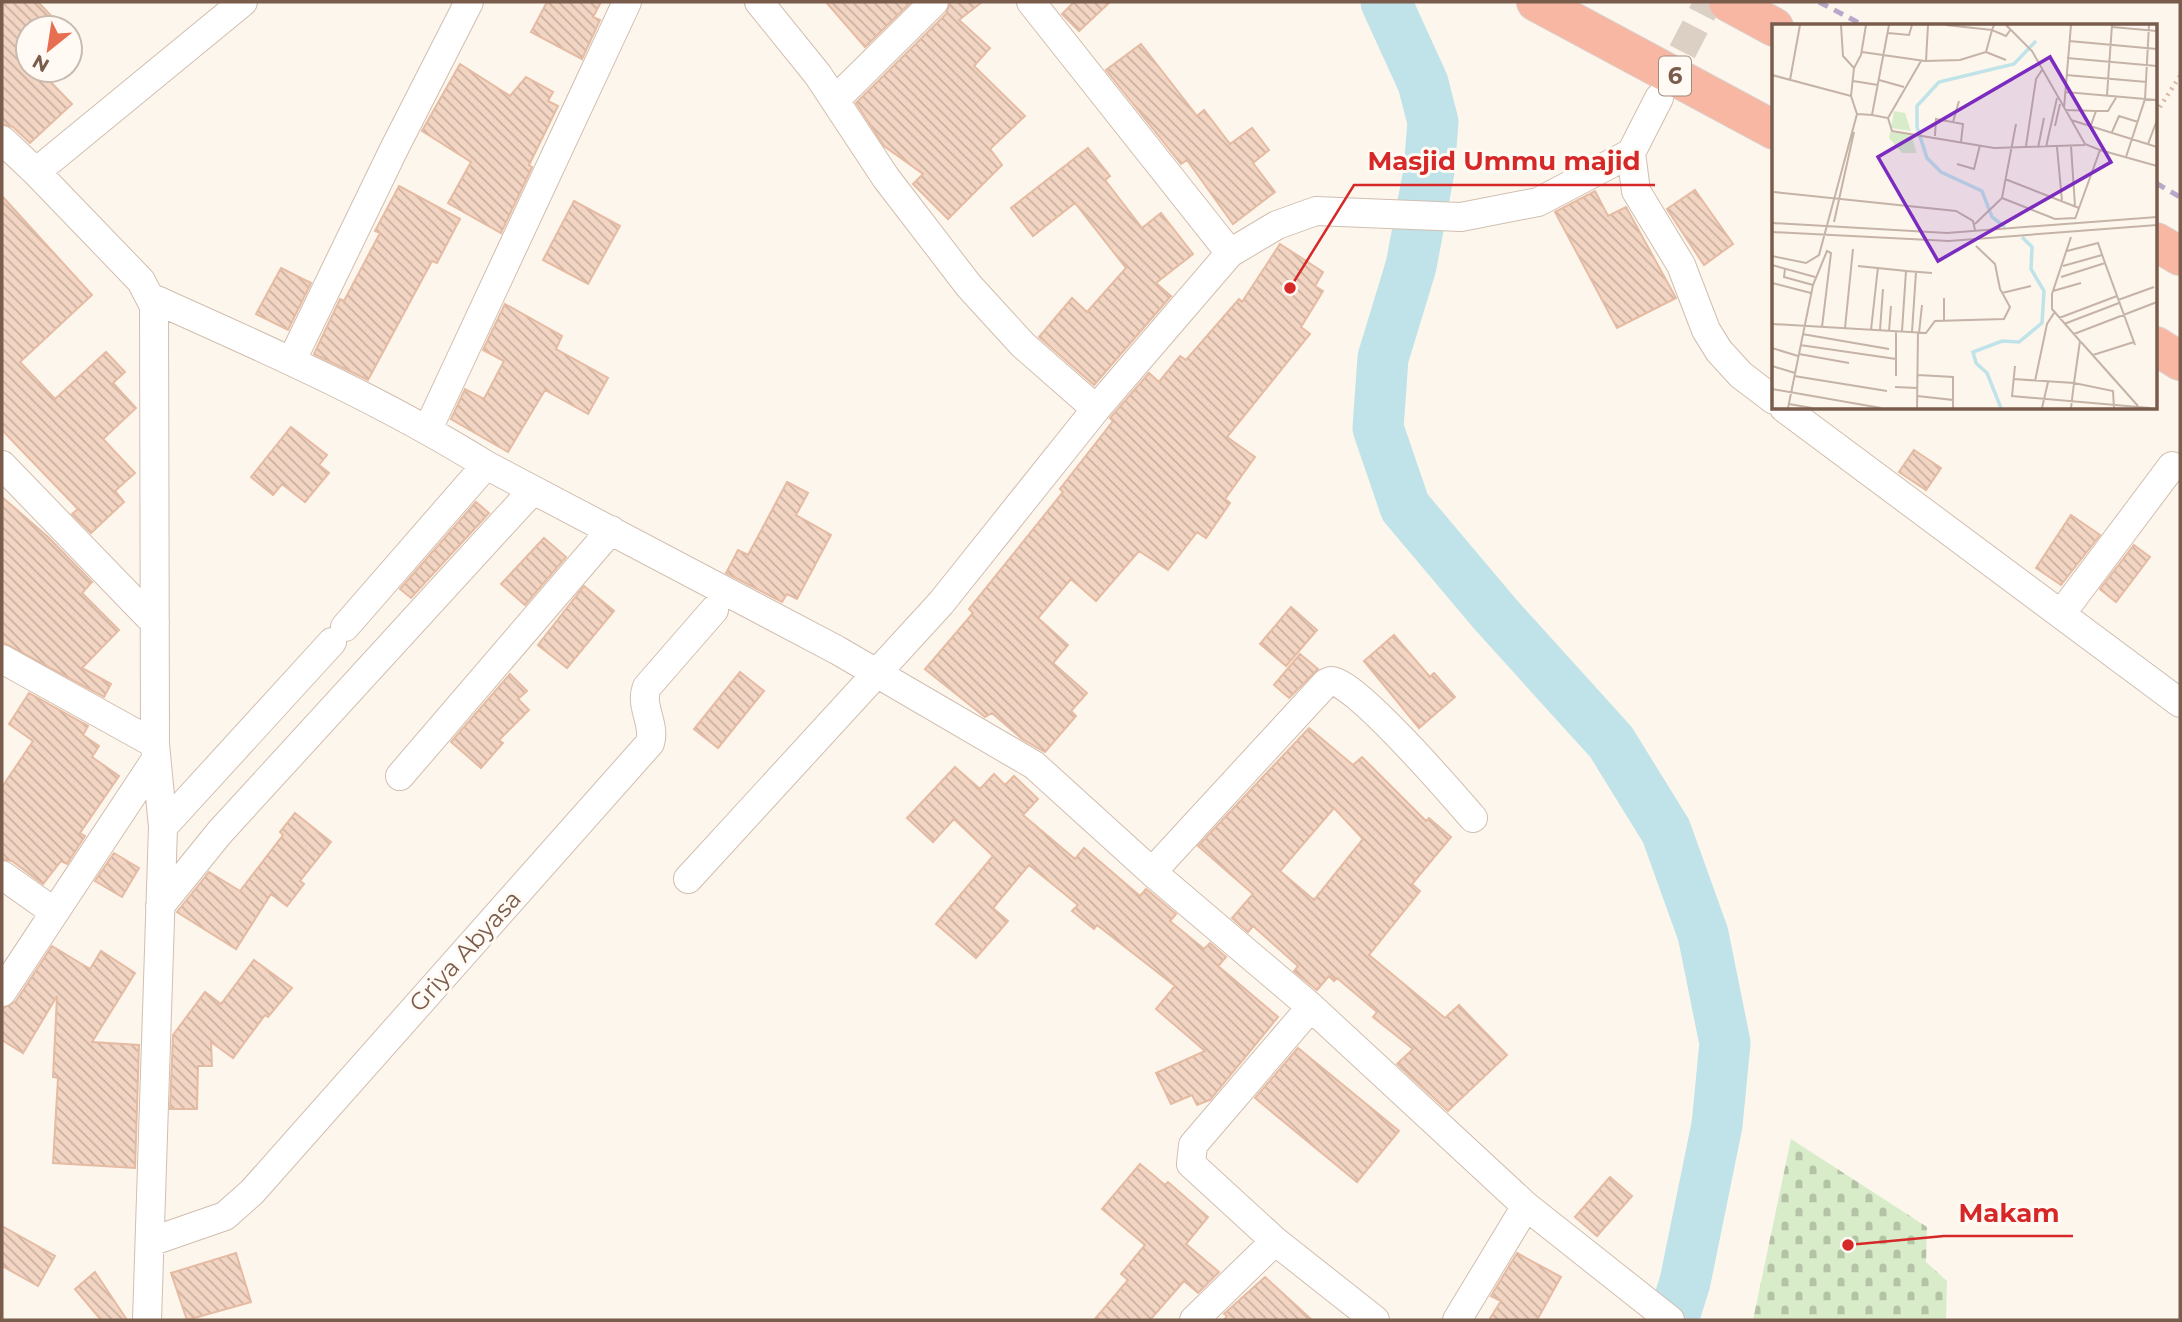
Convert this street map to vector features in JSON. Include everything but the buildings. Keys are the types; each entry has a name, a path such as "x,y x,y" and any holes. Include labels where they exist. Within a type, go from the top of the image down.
{"highway":[{"name":"6","path":"1536,2 1772,129"},
{"path":"1728,2 1772,26"},
{"path":"2158,243 2180,256"},
{"path":"2158,347 2180,361"}],"street":[{"path":"36,172 243,2"},
{"path":"292,360 469,2"},
{"path":"428,429 627,2"},
{"path":"759,2 835,100 886,178 970,286 1023,345 1096,409"},
{"path":"835,100 934,2"},
{"path":"1031,2 1230,253"},
{"path":"688,879 942,603 1096,409 1230,253 1277,225 1316,211 1461,217 1538,202 1630,153 1659,98"},
{"path":"2,139 141,281 152,298 154,313 156,751 163,827 147,1320"},
{"path":"1630,153 1636,191 1681,265 1706,330 1719,351 1741,375 1772,398"},
{"path":"152,298 292,360 428,429 486,465 879,674 1034,765 1152,872 1311,1007 1526,1206 1646,1304 1670,1320"},
{"path":"1787,410 2180,703"},
{"path":"2,465 155,623"},
{"path":"163,827 339,635 486,465"},
{"path":"2061,614 2172,467"},
{"path":"160,906 219,832 533,489"},
{"path":"400,776 611,530"},
{"name":"Griya Abyasa","path":"150,1242 225,1216 252,1192 650,743 651,730 645,692 714,610"},
{"path":"2,659 156,751"},
{"path":"1152,872 1326,683 1331,681 1349,688 1415,753 1473,818"},
{"path":"2,992 156,751"},
{"path":"2,875 53,911"},
{"path":"1311,1007 1193,1146 1190,1156 1197,1172 1275,1241 1376,1320"},
{"path":"1457,1320 1526,1206"},
{"path":"1194,1320 1275,1241"}],"path":[{"path":"2158,110 2180,76"}],"green space":[{"path":"1791,1139 1927,1227 1926,1262 1947,1281 1946,1320 1753,1320"}],"waterway":[{"path":"1386,2 1423,83 1433,122 1429,171 1411,266 1383,358 1378,428 1405,507 1496,615 1611,742 1666,831 1703,934 1725,1043 1717,1125 1685,1282 1673,1320"}],"tunnel":[{"path":"1663,89 1708,2"}],"railway":[{"path":"1819,2 1861,24"},
{"path":"2158,184 2180,197"}],"place":[{"name":"Masjid Ummu majid","path":"1290,288"},
{"name":"Makam","path":"1848,1245"}]}
